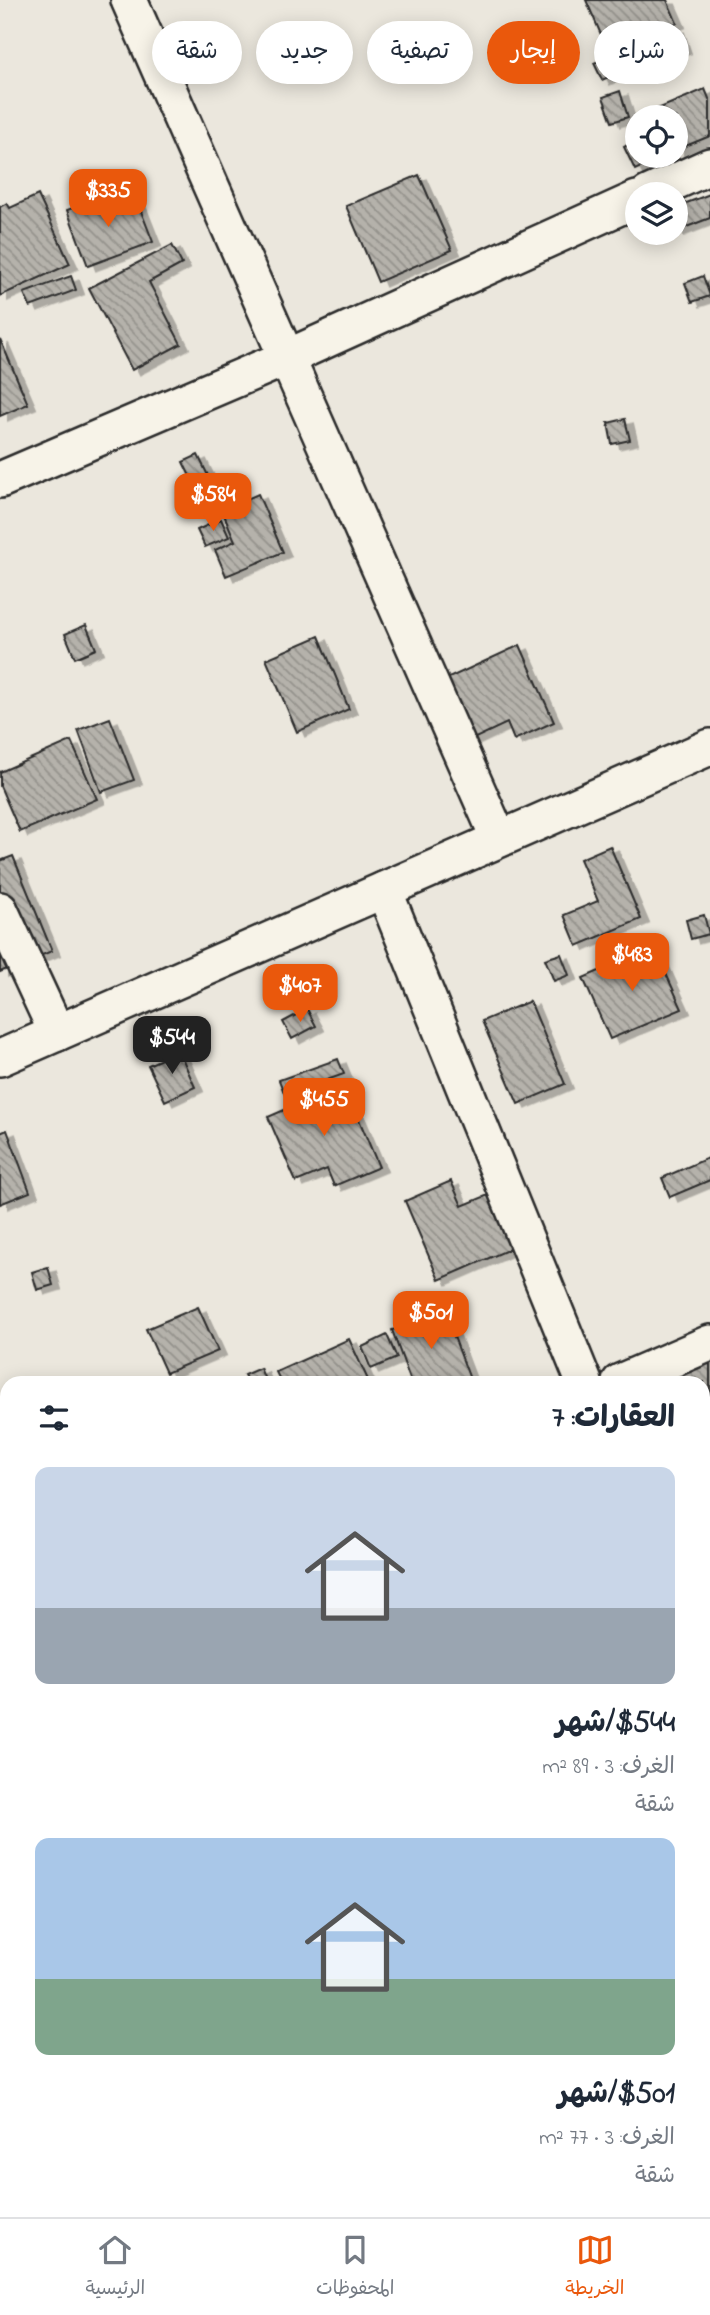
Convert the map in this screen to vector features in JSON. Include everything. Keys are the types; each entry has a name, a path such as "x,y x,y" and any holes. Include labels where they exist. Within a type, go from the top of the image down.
{"street":[{"path":"130,0 499,839"},
{"path":"675,182 710,166"},
{"path":"0,480 288,357 625,204"},
{"path":"0,1058 710,747"},
{"path":"384,890 582,1376"},
{"path":"0,910 57,1033"},
{"path":"634,1376 710,1343"}],"building":[{"path":"586,0 667,0 676,21 595,21"},
{"path":"705,89 710,101 710,136 688,145 688,105 667,105"},
{"path":"620,91 625,118 612,122 603,97"},
{"path":"419,175 452,250 378,282 346,206"},
{"path":"710,194 710,218 688,226 688,202"},
{"path":"38,195 70,264 0,296 0,207 7,203 10,208"},
{"path":"105,196 110,211 137,201 153,242 88,266 67,210"},
{"path":"172,245 182,264 149,282 181,344 132,370 89,288"},
{"path":"71,276 76,290 30,307 24,293"},
{"path":"703,276 710,296 692,302 685,283"},
{"path":"0,339 28,404 0,416"},
{"path":"625,419 630,440 612,444 608,423"},
{"path":"198,455 218,496 203,503 183,462"},
{"path":"258,494 283,552 226,576 215,550 235,541 222,510"},
{"path":"221,519 229,537 205,547 197,530"},
{"path":"86,625 96,649 75,658 65,634"},
{"path":"319,636 349,709 297,732 266,659"},
{"path":"520,645 554,722 514,740 507,723 467,742 440,682"},
{"path":"110,718 134,780 101,792 78,730"},
{"path":"71,741 97,799 20,832 0,786 0,772"},
{"path":"610,846 641,919 577,946 564,915 598,901 580,859"},
{"path":"13,856 52,951 0,972 0,861"},
{"path":"704,915 709,934 691,939 686,920"},
{"path":"654,947 682,1009 610,1039 583,978"},
{"path":"561,954 569,975 554,981 545,959"},
{"path":"530,1001 565,1084 518,1104 482,1021"},
{"path":"307,1009 316,1026 292,1039 283,1022"},
{"path":"179,1051 195,1087 165,1101 148,1065"},
{"path":"338,1059 344,1074 285,1095 279,1080"},
{"path":"344,1084 379,1167 334,1186 327,1169 296,1182 268,1117"},
{"path":"7,1130 30,1192 0,1204 0,1133"},
{"path":"710,1157 710,1180 670,1197 662,1178"},
{"path":"451,1181 462,1206 505,1188 528,1241 439,1280 405,1201"},
{"path":"48,1267 53,1285 37,1290 32,1272"},
{"path":"198,1307 218,1351 166,1373 146,1329"},
{"path":"444,1310 469,1376 409,1376 392,1330"},
{"path":"387,1335 397,1358 371,1369 362,1347"},
{"path":"349,1339 366,1376 278,1376 276,1372"},
{"path":"710,1340 710,1376 650,1376"},
{"path":"260,1368 263,1376 245,1376"}]}
